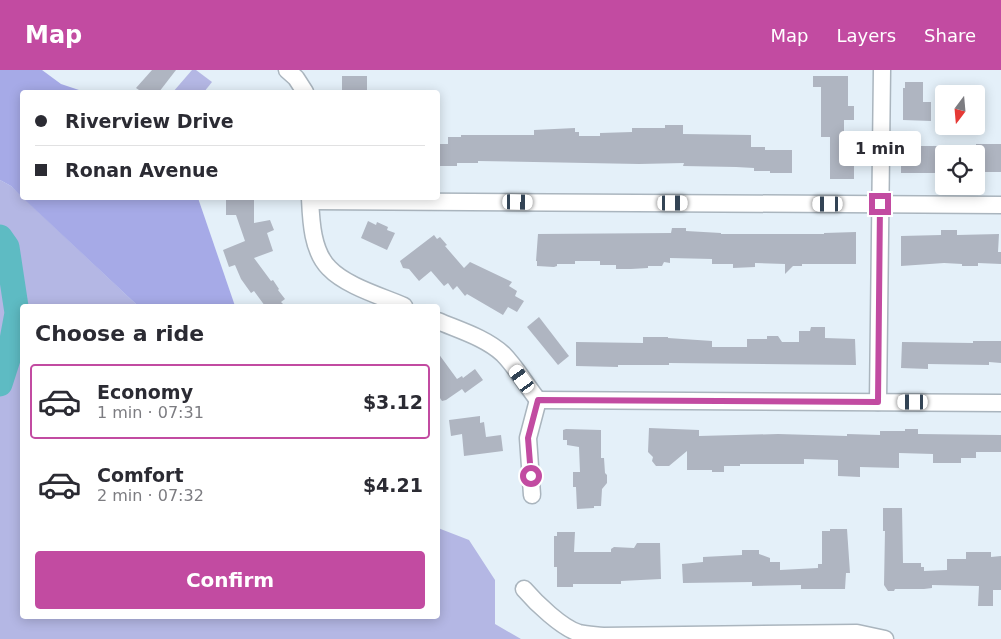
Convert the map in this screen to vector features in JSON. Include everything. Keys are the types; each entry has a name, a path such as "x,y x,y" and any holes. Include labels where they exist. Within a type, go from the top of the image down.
{"street":[{"path":"287,70 296,78 304,90"},
{"path":"878,402 882,70"},
{"path":"310,200 314,237 321,257 327,267 346,280 400,304"},
{"path":"424,200 1001,205"},
{"path":"440,322 484,341 497,349 512,365 538,400"},
{"path":"538,400 1001,403"},
{"path":"532,495 528,438 538,400"},
{"path":"524,589 557,620 579,633 613,636 857,633 884,639"}],"shaded area":[{"path":"0,70 42,70 61,84 79,90 20,90 20,195 11,186 0,180"},
{"path":"192,70 196,70 212,82 206,90 175,90"},
{"path":"0,180 11,186 20,195 20,200 26,200 136,304 20,304 20,619 440,619 440,529 469,540 495,580 495,624 521,639 0,639"},
{"path":"25,200 199,200 234,304 136,304"}],"building":[{"path":"152,70 176,70 161,90 139,90 136,88"},
{"path":"342,76 367,76 367,90 342,90"},
{"path":"813,76 848,76 848,106 854,106 854,120 844,120 844,140 854,140 854,179 830,179 830,137 821,137 821,87 813,87"},
{"path":"905,82 923,82 923,102 931,102 931,121 903,120 903,88 905,88"},
{"path":"665,125 683,125 683,134 751,135 751,147 765,147 765,150 792,150 792,173 754,171 754,168 683,166 684,163 478,161 478,163 457,163 457,166 440,166 440,144 448,144 448,137 461,137 461,135 534,135 534,130 575,128 575,132 579,132 579,136 600,136 600,133 632,132 632,128 665,128"},
{"path":"1001,144 1001,172 985,172 985,145 976,145"},
{"path":"901,146 935,146 935,173 901,173"},
{"path":"226,200 254,200 254,223 270,220 274,230 267,233 273,251 254,258 279,289 285,299 281,302 283,304 264,304 254,291 251,293 241,279 235,265 229,267 223,250 245,241 236,215 226,215"},
{"path":"368,221 376,225 377,222 388,227 387,230 395,233 387,250 361,238"},
{"path":"672,228 686,228 686,231 721,234 824,234 856,232 856,264 802,264 802,266 793,266 785,274 785,264 755,263 755,267 733,268 733,264 712,264 712,259 670,258 670,263 664,262 662,266 631,269 616,269 616,265 600,265 600,261 575,261 575,264 557,264 554,267 537,266 538,234 671,233"},
{"path":"941,230 957,230 957,235 999,234 998,252 1001,252 1001,264 978,263 978,266 962,266 962,264 944,263 901,266 901,236 941,235"},
{"path":"434,235 437,239 440,237 447,245 445,246 464,268 470,262 512,282 509,286 517,291 515,296 524,301 517,312 508,307 503,315 467,294 465,296 457,286 453,290 448,283 444,286 431,271 419,281 409,269 403,268 400,261"},
{"path":"539,317 569,356 558,365 527,327"},
{"path":"811,327 825,327 825,338 855,339 856,365 669,363 669,365 618,365 618,367 576,366 576,342 643,343 643,337 668,337 712,341 712,347 747,347 747,339 767,339 767,336 778,336 782,342 799,342 799,331 810,331"},
{"path":"973,341 1001,341 1001,363 989,362 989,365 928,364 928,369 901,368 902,342 973,343"},
{"path":"440,356 457,379 462,376 463,378 475,369 483,380 465,393 462,389 442,401 440,398"},
{"path":"480,416 480,423 484,422 486,437 501,435 503,451 464,456 462,434 451,436 449,420"},
{"path":"649,428 699,430 699,436 778,434 880,435 880,431 918,429 918,434 1001,435 1001,452 976,452 976,458 961,458 961,463 933,463 933,454 899,453 899,468 860,467 860,477 838,476 838,460 804,459 804,464 740,464 740,466 724,466 724,472 712,472 712,470 687,470 687,451 669,466 656,466 652,461 653,457 648,452"},
{"path":"563,430 601,430 601,458 604,458 607,483 602,489 601,506 577,509 576,487 573,487 573,472 580,472 579,447 567,445 567,440 563,440"},
{"path":"883,508 902,508 903,563 921,563 924,571 947,570 947,559 966,559 966,552 991,552 991,557 1001,556 1001,590 993,590 993,606 978,606 979,586 932,585 932,588 895,589 894,591 888,591 884,585 885,531 883,531"},
{"path":"830,529 847,529 850,573 846,573 845,589 801,589 801,585 752,586 752,582 683,583 682,564 703,562 703,557 742,555 742,550 759,550 759,554 770,558 770,562 780,562 780,570 818,568 818,564 822,564 822,531 830,531"},
{"path":"557,532 575,532 574,552 611,552 611,549 614,547 634,548 637,543 660,543 661,579 621,581 621,584 573,584 573,587 557,587 557,567 554,567 554,536 557,536"}],"waterway":[{"path":"0,237 7,247 17,313 9,356 0,384"}],"route":[{"path":"531,476 528,438 538,400 878,402 880,204"}]}
